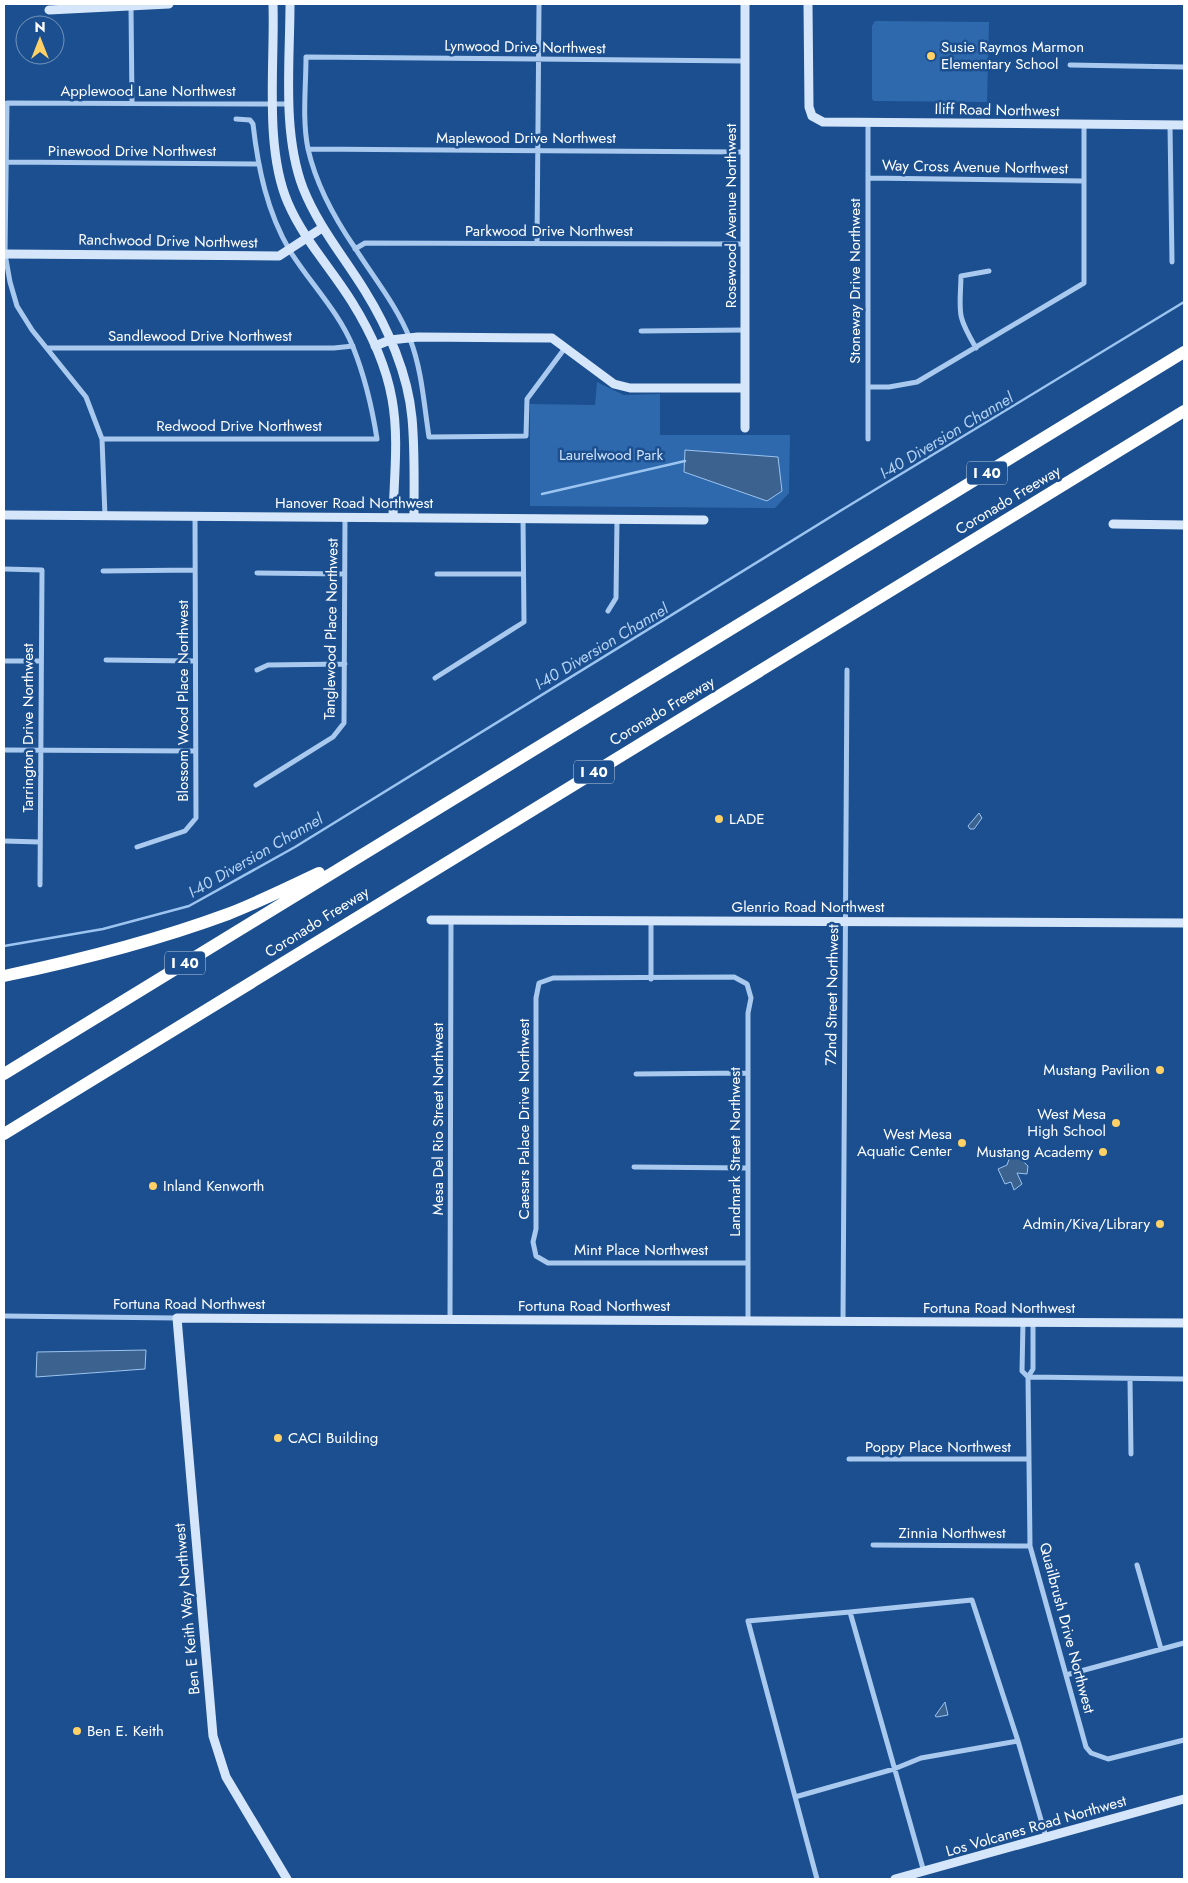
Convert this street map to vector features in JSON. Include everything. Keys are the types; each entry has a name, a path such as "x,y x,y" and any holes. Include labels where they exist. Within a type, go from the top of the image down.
{"highway":[{"name":"I 40","path":"4,1074 1184,352"},
{"name":"Coronado Freeway","path":"4,1134 1184,411"},
{"path":"4,976 66,963 145,942 229,913 367,852"}],"street":[{"path":"49,7 131,7 169,4"},
{"path":"274,4 275,151 287,202 307,238 350,300 375,346 392,399 396,449 393,517"},
{"path":"290,4 290,104 294,150 303,187 322,228 365,291 390,340 404,380 412,417 414,517"},
{"path":"537,243 539,4"},
{"name":"Rosewood Avenue Northwest","path":"745,4 745,428"},
{"name":"Iliff Road Northwest","path":"808,4 808,107 812,116 823,122 1184,125"},
{"path":"131,7 132,103"},
{"name":"Lynwood Drive Northwest","path":"308,149 306,57 745,61"},
{"path":"1070,65 1184,68"},
{"name":"Applewood Lane Northwest","path":"6,162 7,103 290,104"},
{"path":"236,119 250,120 254,124 258,164 271,209 290,250 353,346"},
{"name":"Stoneway Drive Northwest","path":"868,123 868,439"},
{"path":"868,387 889,387 917,382 1084,283 1082,181 1084,125"},
{"path":"1170,126 1172,262"},
{"path":"308,149 328,200 355,249 386,293 410,338 417,358 429,436 526,436 527,399 565,348"},
{"name":"Maplewood Drive Northwest","path":"308,149 744,152"},
{"path":"6,162 5,254 17,306 32,330 86,397 102,439 105,516"},
{"name":"Pinewood Drive Northwest","path":"6,162 258,164"},
{"name":"Way Cross Avenue Northwest","path":"868,178 1082,181"},
{"name":"Ranchwood Drive Northwest","path":"5,254 279,256 322,228"},
{"name":"Parkwood Drive Northwest","path":"355,249 366,243 744,244"},
{"path":"976,348 961,323 958,310 961,276 989,271"},
{"path":"641,331 746,330"},
{"path":"375,346 390,340 410,338 552,338 614,384 630,388 746,388"},
{"name":"Sandlewood Drive Northwest","path":"48,348 334,348 353,346"},
{"name":"Redwood Drive Northwest","path":"102,439 377,439 369,394 353,346"},
{"name":"Hanover Road Northwest","path":"4,515 704,520"},
{"name":"Blossom Wood Place Northwest","path":"137,847 185,831 196,818 195,516"},
{"name":"Tanglewood Place Northwest","path":"256,784 333,738 344,723 345,517"},
{"path":"435,678 524,622 523,518"},
{"path":"608,610 616,598 617,519"},
{"path":"1113,524 1184,525"},
{"name":"Tarrington Drive Northwest","path":"4,569 42,570 40,886"},
{"path":"103,571 195,570"},
{"path":"257,573 345,574"},
{"path":"437,574 523,574"},
{"path":"106,660 195,661"},
{"path":"4,661 41,661"},
{"path":"257,670 268,665 345,664"},
{"name":"72nd Street Northwest","path":"843,1321 847,921 847,670"},
{"path":"4,750 195,751"},
{"path":"4,841 40,842"},
{"name":"Glenrio Road Northwest","path":"431,920 1184,923"},
{"name":"Mesa Del Rio Street Northwest","path":"450,1319 451,920"},
{"path":"650,979 651,921"},
{"name":"Landmark Street Northwest","path":"650,979 734,977 746,984 751,998 748,1013 748,1321"},
{"name":"Caesars Palace Drive Northwest","path":"536,1256 534,1242 536,1229 536,998 540,983 553,978 650,979"},
{"path":"636,1074 748,1073"},
{"path":"634,1167 747,1168"},
{"name":"Mint Place Northwest","path":"536,1256 548,1263 748,1263"},
{"name":"Fortuna Road Northwest","path":"4,1316 1184,1323"},
{"name":"Ben E Keith Way Northwest","path":"177,1318 213,1736 226,1777 286,1879"},
{"name":"Quailbrush Drive Northwest","path":"1023,1322 1022,1370 1028,1377"},
{"name":"Quailbrush Drive Northwest","path":"1033,1322 1033,1369 1028,1377 1030,1546 1086,1747 1091,1753 1100,1758 1115,1758 1184,1740"},
{"path":"1028,1377 1184,1379"},
{"path":"1130,1379 1131,1454"},
{"name":"Poppy Place Northwest","path":"848,1459 1028,1459"},
{"name":"Zinnia Northwest","path":"873,1545 1030,1546"},
{"path":"1137,1565 1161,1649"},
{"path":"817,1879 748,1621 972,1600 1018,1741 1046,1837"},
{"path":"850,1612 924,1872"},
{"path":"1066,1676 1184,1643"},
{"path":"796,1797 894,1768 921,1758 1018,1741"},
{"name":"Los Volcanes Road Northwest","path":"895,1879 1184,1799"}],"green space":[{"path":"875,21 989,22 987,102 874,101 872,99 872,26"},
{"name":"Laurelwood Park","path":"597,382 624,395 660,394 660,435 790,435 789,493 775,508 530,506 530,404 595,405"}],"shaded area":[{"path":"685,450 778,457 782,491 767,501 684,472"},
{"path":"979,813 982,818 974,829 970,829 968,826"},
{"path":"1012,1151 1028,1166 1027,1174 1017,1173 1022,1184 1014,1190 1011,1182 1005,1184 998,1169 1007,1165"},
{"path":"146,1350 145,1369 36,1377 37,1352"},
{"path":"945,1702 948,1715 935,1716"}],"waterway":[{"name":"I-40 Diversion Channel","path":"4,946 103,929 189,906 295,847 845,508 1184,302"},
{"path":"542,494 685,461"}],"place":[{"name":"Susie Raymos Marmon Elementary School","path":"931,56"},
{"name":"LADE","path":"719,819"},
{"name":"Mustang Pavilion","path":"1160,1070"},
{"name":"West Mesa High School","path":"1116,1123"},
{"name":"West Mesa Aquatic Center","path":"962,1143"},
{"name":"Mustang Academy","path":"1103,1152"},
{"name":"Inland Kenworth","path":"153,1186"},
{"name":"Admin/Kiva/Library","path":"1160,1224"},
{"name":"CACI Building","path":"278,1438"},
{"name":"Ben E. Keith","path":"77,1731"}]}
